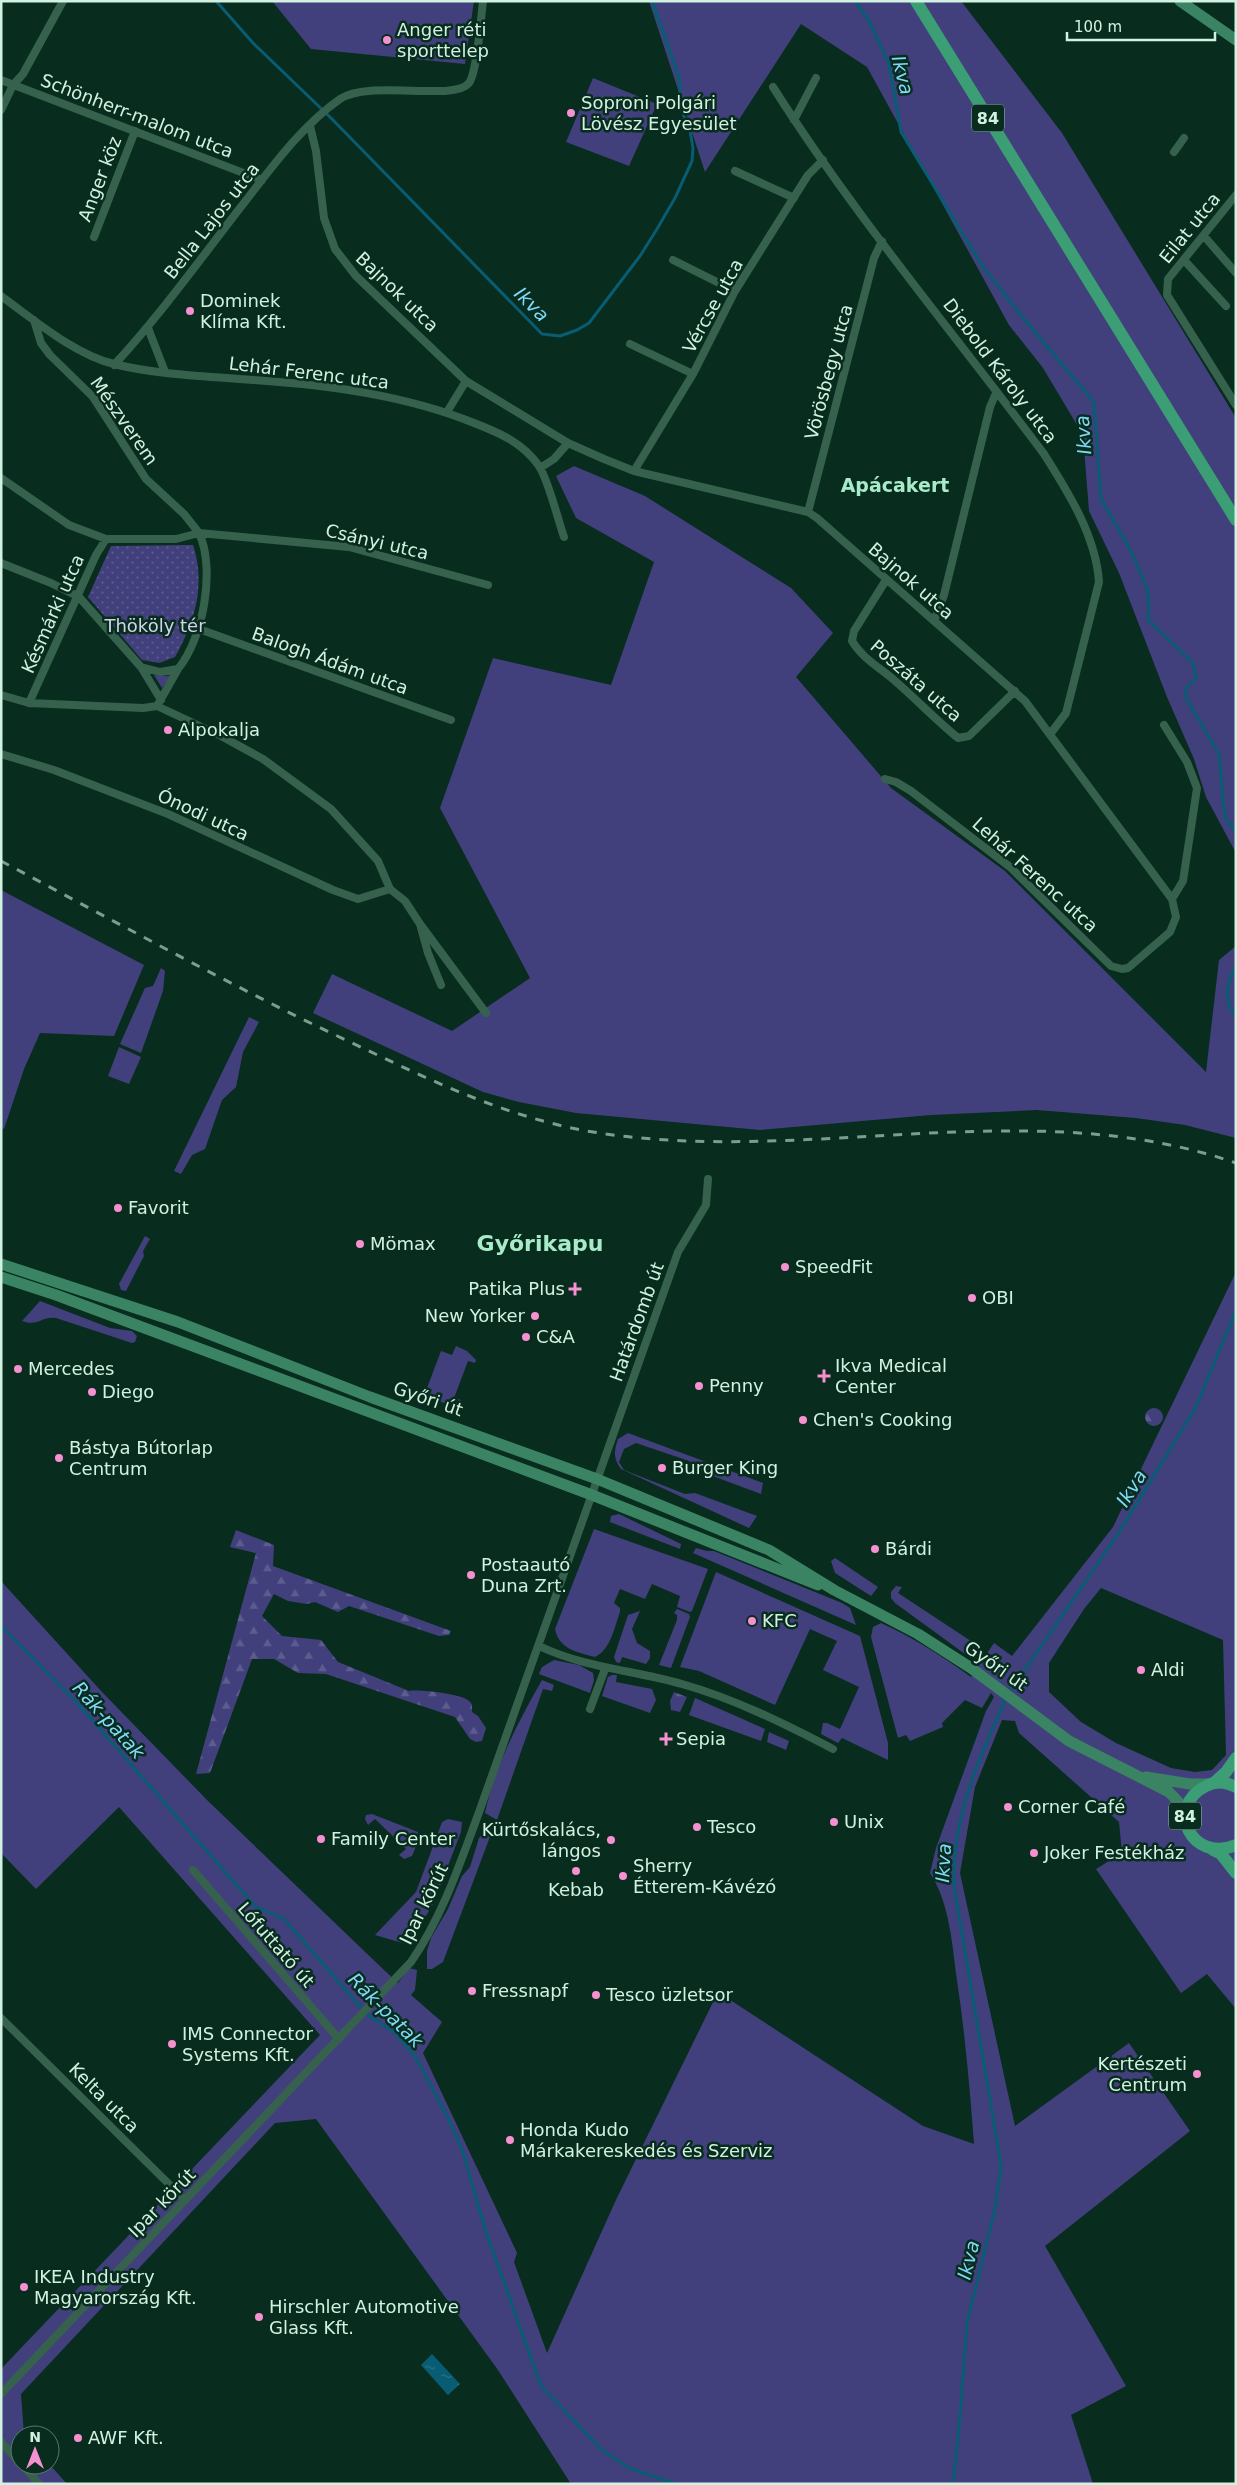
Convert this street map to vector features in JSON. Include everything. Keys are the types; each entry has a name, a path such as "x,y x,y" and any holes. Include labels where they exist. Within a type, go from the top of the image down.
{"main road":[{"name":"84","path":"916,1 1232,506 1236,520"},
{"path":"1180,1 1236,40"},
{"name":"Győri út","path":"1,1264 178,1322 370,1397 597,1479 769,1550 834,1590 918,1634 996,1686 1069,1740 1134,1776 1169,1792 1186,1810"},
{"name":"Győri út","path":"1,1277 56,1295 592,1495 806,1581 834,1590"},
{"name":"84","path":"1236,1758 1226,1772 1212,1783 1197,1790 1191,1797 1186,1810 1186,1826 1190,1832 1202,1846 1220,1854 1236,1873"},
{"name":"Győri út","path":"1134,1776 1190,1784 1212,1783"},
{"name":"84","path":"1212,1783 1236,1787"},
{"name":"84","path":"1214,1850 1222,1850 1236,1845"}],"street":[{"path":"1,110 13,85 23,74 62,1"},
{"name":"Bella Lajos utca","path":"114,364 148,328 262,180 310,126 338,100 362,92 384,89 430,91 463,89 472,77 483,1"},
{"path":"794,120 816,78"},
{"name":"Schönherr-malom utca","path":"1,80 262,180"},
{"name":"Diebold Károly utca","path":"773,87 794,120 882,241 1044,454 1062,482 1086,531 1098,566 1099,582 1066,713 1051,733"},
{"name":"Bajnok utca","path":"310,126 316,151 324,218 335,249 356,276 466,381 568,442 634,471 808,512 828,526 886,580 1015,691 1051,733 1172,899"},
{"name":"Anger köz","path":"94,237 135,131"},
{"path":"1174,152 1184,138"},
{"name":"Vércse utca","path":"634,471 693,374 735,291 808,175 823,160"},
{"path":"735,171 794,198"},
{"name":"Eilat utca","path":"1236,195 1168,279 1167,295 1236,405"},
{"path":"1204,236 1236,273"},
{"name":"Vörösbegy utca","path":"808,512 874,258 882,241"},
{"path":"673,260 735,291"},
{"path":"1184,260 1226,306"},
{"name":"Lehár Ferenc utca","path":"1,296 34,320 88,354 114,364 166,372 339,390 385,397 447,412 501,434 522,446 540,468 564,538"},
{"name":"Mészverem","path":"34,320 41,343 50,355 93,397 146,479 184,514 199,533"},
{"path":"148,328 166,372"},
{"path":"630,344 693,374"},
{"path":"447,412 466,381"},
{"path":"934,621 944,595 990,407 996,393"},
{"path":"540,468 554,459 568,442"},
{"path":"1,478 70,525 106,539 176,540 199,533 204,544 206,584 200,629 194,643 159,703 143,708 29,703 1,695"},
{"name":"Csányi utca","path":"199,533 349,548 488,585"},
{"name":"Késmárki utca","path":"29,703 79,597 96,555 106,539"},
{"path":"1,564 51,583 79,597 141,667 159,703 263,759 324,804 359,838 378,861 390,889 404,901 486,1013"},
{"name":"Poszáta utca","path":"886,580 854,631 852,641 858,652 894,680 948,730 958,738 969,736 1015,691"},
{"name":"Balogh Ádám utca","path":"200,629 451,720"},
{"path":"141,667 160,672 178,670"},
{"path":"1164,725 1187,762 1197,788 1184,881 1172,899"},
{"name":"Ónodi utca","path":"1,754 54,770 168,814 358,899 390,889"},
{"name":"Lehár Ferenc utca","path":"885,779 896,782 911,792 1010,867 1112,966 1122,970 1128,968 1170,932 1176,917 1172,899"},
{"path":"420,924 428,953 441,985"},
{"name":"Határdomb út","path":"592,1495 678,1252 706,1205 708,1179"},
{"name":"Ipar körút","path":"1,2394 372,2004 411,1962 423,1945 445,1903 592,1495"},
{"path":"539,1646 553,1653 605,1669 672,1681 708,1692 764,1715 832,1749"},
{"path":"590,1709 605,1669"},
{"name":"Lófuttató út","path":"193,1870 339,2039"},
{"name":"Kelta utca","path":"1,2018 185,2200"},
{"path":"1,2442 10,2452"}],"green space":[{"name":"Anger réti sporttelep","path":"272,1 474,1 465,64 311,49"},
{"path":"649,1 961,1 1062,133 1236,418 1236,853 1206,797 1194,759 1167,697 1119,573 1089,511 1083,435 1043,368 1009,325 867,67 801,24 705,172"},
{"path":"593,78 657,104 629,166 566,142"},
{"path":"574,466 645,496 791,588 833,633 796,677 891,788 1005,871 1206,1072 1219,960 1236,946 1236,1138 1185,1125 1136,1118 1037,1110 931,1115 760,1130 576,1113 519,1102 483,1092 313,1013 332,974 452,1031 530,978 440,808 493,658 611,685 654,562 576,518 556,476"},
{"name":"Thököly tér","path":"193,545 197,560 198,589 193,616 188,630 175,657 159,663 142,660 88,597 111,546"},
{"path":"154,675 171,676 162,688"},
{"path":"1,890 144,965 114,1036 40,1033 24,1069 4,1129 1,1128"},
{"path":"161,968 165,971 163,991 141,1053 120,1044 145,988 153,986"},
{"path":"249,1017 259,1022 243,1052 236,1087 222,1100 205,1149 192,1155 181,1174 174,1171"},
{"path":"119,1047 141,1057 129,1084 108,1076"},
{"path":"145,1236 150,1239 143,1251 144,1256 126,1291 121,1290 119,1284"},
{"path":"1236,1272 1236,2009 1207,1974 1181,1993 1096,1869 1122,1853 1119,1822 1019,1733 1015,1721 1002,1720 975,1787 960,1873 1015,2126 1129,2043 1190,2131 1045,2246 1126,2386 1071,2415 1093,2484 571,2484 498,2370 316,2119 275,2123 21,2394 23,2425 10,2425 10,2475 59,2475 67,2484 1,2484 1,2369 320,2035 119,1807 36,1889 1,1853 1,1581 102,1692 207,1800 384,1970 398,1983 409,1968 417,1970 415,1990 411,1995 442,2022 423,2053 517,2253 514,2262 547,2353 615,2202 718,1992 923,2126 974,2144 965,2041 952,1938 942,1898 930,1873 936,1848 986,1711 994,1697 991,1693 982,1708 965,1700 942,1723 943,1727 910,1741 906,1735 898,1738 871,1637 873,1627 881,1623 928,1648 971,1677 994,1643 1012,1656 1113,1527","holes":["1101,1588 1223,1640 1226,1755 1212,1770 1195,1772 1171,1768 1116,1743 1081,1722 1049,1692 1049,1663 1084,1609"]},
{"path":"40,1301 110,1328 132,1331 137,1336 135,1342 132,1343 56,1318 47,1318 32,1323 22,1321"},
{"path":"456,1346 467,1351 476,1360 475,1363 468,1361 454,1398 461,1400 458,1408 424,1396 441,1351 452,1355"},
{"path":"1154,1408 1160,1411 1163,1417 1160,1423 1154,1426 1148,1423 1145,1417 1148,1411"},
{"path":"628,1433 763,1483 761,1494 702,1472 689,1461 636,1443 624,1449 619,1462 624,1470 685,1494 695,1493 757,1516 749,1528 621,1469 615,1458 616,1447 618,1439"},
{"path":"619,1514 681,1544 680,1549 610,1522 611,1516"},
{"path":"594,1529 708,1569 690,1612 677,1607 680,1596 652,1584 645,1599 620,1589 614,1603 620,1608 620,1612 614,1631 605,1649 595,1657 569,1649 560,1641 555,1629"},
{"path":"236,1530 274,1545 273,1566 451,1631 449,1635 439,1636 349,1606 338,1612 315,1602 307,1604 288,1601 274,1594 262,1616 282,1636 321,1640 338,1662 409,1691 440,1693 465,1698 472,1706 472,1712 478,1716 486,1728 482,1741 476,1742 470,1739 455,1717 326,1674 298,1673 274,1659 252,1659 210,1773 196,1774 256,1553 230,1547"},
{"path":"696,1548 714,1551 842,1603 850,1608 856,1625 693,1553"},
{"path":"835,1558 878,1587 871,1596 835,1573 831,1561"},
{"path":"716,1572 860,1636 888,1743 888,1760 842,1738 838,1743 821,1734 823,1723 840,1729 859,1687 823,1670 837,1641 810,1629 775,1705 699,1671 680,1667"},
{"path":"896,1586 902,1587 898,1593 980,1647 965,1654 895,1603 891,1598 891,1592"},
{"path":"677,1609 689,1614 690,1617 671,1668 659,1665 677,1620 677,1615 674,1613"},
{"path":"640,1611 632,1629 637,1643 650,1651 650,1658 646,1664 622,1657 620,1663 616,1662 614,1657 628,1615"},
{"path":"554,1660 579,1665 593,1673 594,1680 590,1693 539,1674 542,1667"},
{"path":"617,1675 616,1682 652,1689 656,1700 650,1713 602,1696 608,1677"},
{"path":"542,1680 554,1685 552,1691 543,1689 497,1820 485,1813 489,1796 501,1761 516,1728"},
{"path":"674,1692 687,1697 680,1712 671,1710 670,1701"},
{"path":"695,1698 765,1729 761,1741 689,1715"},
{"path":"769,1732 789,1741 786,1750 767,1742"},
{"path":"372,1814 418,1832 419,1839 412,1856 404,1859 399,1855 406,1849 375,1819 368,1825 365,1819 366,1815"},
{"path":"448,1819 462,1822 461,1832 434,1902 409,1945 375,1935 416,1892 442,1822"},
{"path":"483,1833 491,1834 443,1962 432,1969 427,1969 427,1951 431,1938 448,1909 462,1876 470,1867 479,1838"}],"water":[{"path":"432,2354 460,2384 448,2395 421,2365"}],"waterway":[{"name":"Ikva","path":"216,1 253,43 331,118 542,334 560,336 589,323 640,256 675,198 692,161 693,148 690,131 681,109 679,77 652,1"},
{"name":"Ikva","path":"855,1 868,19 889,64 901,132 983,267 1094,402 1101,499 1131,551 1147,588 1149,602 1148,620 1193,663 1196,679 1186,688 1186,698 1219,754 1224,810 1226,819 1236,832"},
{"name":"Ikva","path":"1236,968 1230,979 1227,992 1229,1005 1236,1015"},
{"name":"Ikva","path":"1009,1693 1118,1534 1196,1407 1236,1310"},
{"name":"Rák-patak","path":"1,1626 78,1704 255,1906 284,1919 368,2015 394,2032 415,2056 447,2116 463,2152 485,2229 541,2386 601,2449 629,2468 676,2484"},
{"name":"Ikva","path":"953,2484 967,2323 995,2209 1001,2165 955,1892 954,1866 956,1841 968,1792 985,1745 1006,1698"}],"railway":[{"path":"1,861 228,982 320,1028 447,1087 502,1108 558,1125 587,1131 668,1140 749,1141 996,1131 1077,1133 1157,1142 1236,1163"}],"place":[{"name":"Anger réti sporttelep","path":"387,40"},
{"name":"Soproni Polgári Lövész Egyesület","path":"571,113"},
{"name":"Dominek Klíma Kft.","path":"190,311"},
{"name":"Alpokalja","path":"168,730"},
{"name":"Favorit","path":"118,1208"},
{"name":"Mömax","path":"360,1244"},
{"name":"SpeedFit","path":"785,1267"},
{"name":"Patika Plus","path":"575,1289"},
{"name":"OBI","path":"972,1298"},
{"name":"New Yorker","path":"535,1316"},
{"name":"C&A","path":"526,1337"},
{"name":"Mercedes","path":"18,1369"},
{"name":"Ikva Medical Center","path":"824,1376"},
{"name":"Penny","path":"699,1386"},
{"name":"Diego","path":"92,1392"},
{"name":"Chen's Cooking","path":"803,1420"},
{"name":"Bástya Bútorlap Centrum","path":"59,1458"},
{"name":"Burger King","path":"662,1468"},
{"name":"Bárdi","path":"875,1549"},
{"name":"Postaautó Duna Zrt.","path":"471,1575"},
{"name":"KFC","path":"752,1621"},
{"name":"Aldi","path":"1141,1670"},
{"name":"Sepia","path":"666,1739"},
{"name":"Corner Café","path":"1008,1807"},
{"name":"Unix","path":"834,1822"},
{"name":"Tesco","path":"697,1827"},
{"name":"Family Center","path":"321,1839"},
{"name":"Kürtőskalács, lángos","path":"611,1840"},
{"name":"Joker Festékház","path":"1034,1853"},
{"name":"Kebab","path":"576,1871"},
{"name":"Sherry Étterem-Kávézó","path":"623,1876"},
{"name":"Fressnapf","path":"472,1991"},
{"name":"Tesco üzletsor","path":"596,1995"},
{"name":"IMS Connector Systems Kft.","path":"172,2044"},
{"name":"Kertészeti Centrum","path":"1197,2074"},
{"name":"Honda Kudo Márkakereskedés és Szerviz","path":"510,2140"},
{"name":"IKEA Industry Magyarország Kft.","path":"24,2287"},
{"name":"Hirschler Automotive Glass Kft.","path":"259,2317"},
{"name":"AWF Kft.","path":"78,2438"}],"district":[{"name":"Apácakert","path":"895,485"},
{"name":"Győrikapu","path":"540,1243"}]}
